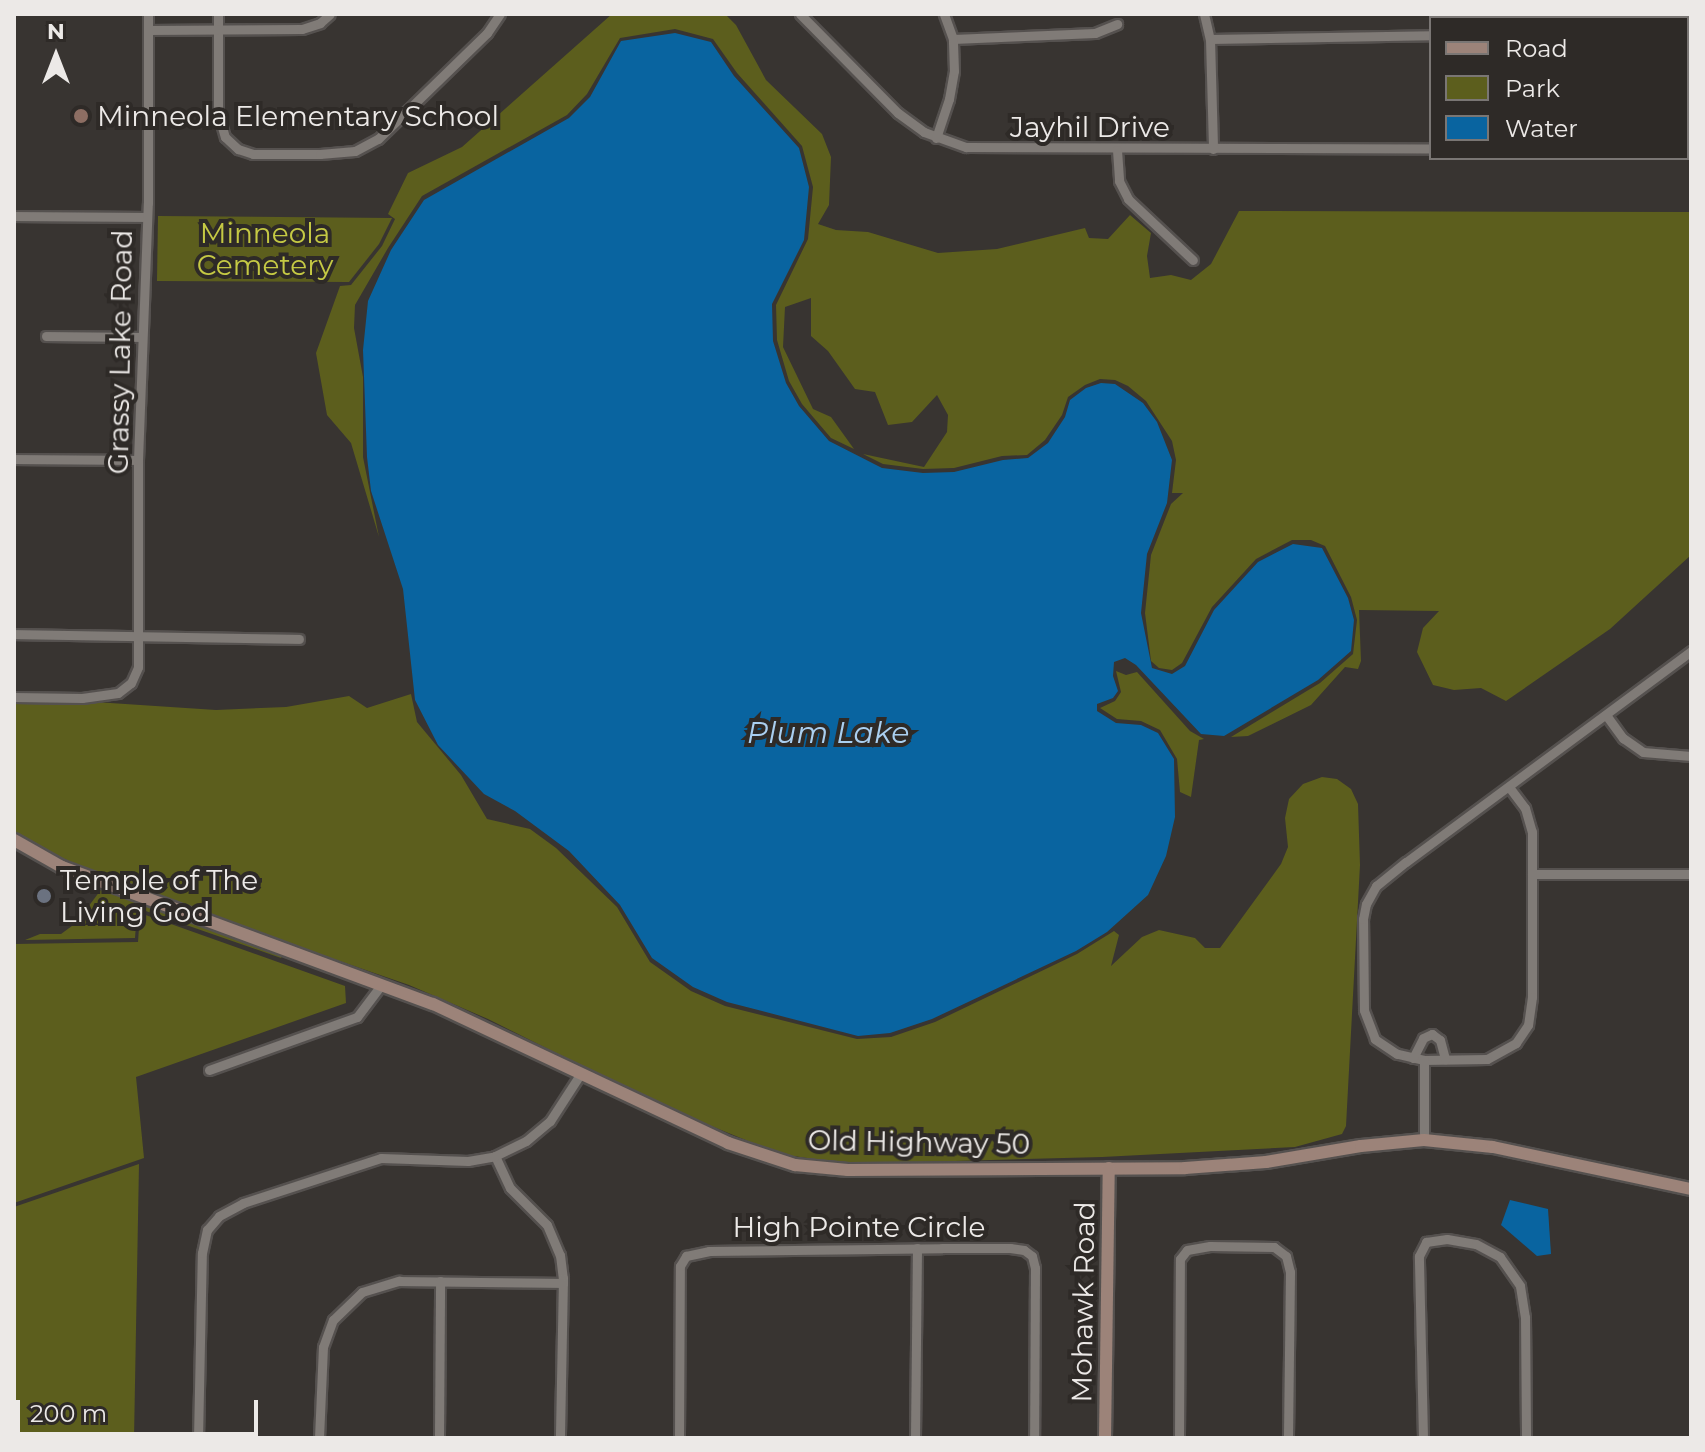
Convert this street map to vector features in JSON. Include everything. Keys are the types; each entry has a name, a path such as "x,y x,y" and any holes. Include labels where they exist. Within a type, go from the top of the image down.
{"main road":[{"name":"Old Highway 50","path":"14,840 62,867 455,1013 728,1143 795,1165 848,1170 1232,1165 1424,1140 1493,1147 1691,1189"},
{"name":"Mohawk Road","path":"1105,1438 1109,1168"}],"street":[{"name":"Grassy Lake Road","path":"14,697 105,697 126,688 136,673 139,634 141,337 148,203 148,14"},
{"path":"218,14 218,123 230,143 253,154 345,153 368,146 388,131 487,33 500,14"},
{"path":"148,30 302,29 320,23 330,14"},
{"name":"Jayhil Drive","path":"800,14 898,113 936,138 983,149 1429,149"},
{"path":"936,138 952,85 953,39 944,14"},
{"path":"1204,14 1210,39 1213,149"},
{"path":"953,39 1095,33 1117,24"},
{"path":"1210,39 1429,35"},
{"path":"1117,150 1119,181 1128,199 1193,260"},
{"path":"14,216 145,217"},
{"path":"46,336 141,337"},
{"path":"14,459 138,460"},
{"path":"14,634 299,639"},
{"path":"1509,787 1529,816 1532,997 1528,1025 1516,1043 1497,1056 1424,1060 1381,1045 1366,1021 1366,904 1379,883 1691,651"},
{"path":"1606,715 1634,747 1652,755 1691,756"},
{"path":"1532,874 1691,874"},
{"path":"209,1070 357,1017 382,984"},
{"path":"1413,1058 1423,1038 1432,1034 1440,1040 1445,1059"},
{"path":"1424,1060 1424,1140"},
{"path":"198,1438 202,1253 207,1230 219,1216 243,1203 381,1158 468,1161 495,1156 526,1141 550,1121 581,1073"},
{"path":"495,1156 510,1188 547,1225 560,1255 563,1283 560,1438"},
{"path":"1423,1438 1419,1256 1426,1242 1447,1239 1476,1244 1500,1257 1520,1286 1524,1312 1526,1438"},
{"path":"1179,1438 1180,1259 1187,1250 1210,1246 1274,1247 1286,1256 1290,1272 1288,1438"},
{"path":"915,1438 917,1248"},
{"name":"High Pointe Circle","path":"679,1438 680,1266 686,1256 709,1251 917,1248 1010,1248 1024,1250 1032,1256 1035,1268 1034,1438"},
{"path":"439,1438 440,1281"},
{"path":"319,1438 323,1347 340,1311 362,1292 387,1282 563,1283"}],"green space":[{"path":"612,14 725,14 736,25 766,80 822,134 831,157 829,205 818,224 836,230 868,232 938,253 997,249 1085,228 1089,238 1108,239 1130,215 1151,233 1147,256 1150,278 1171,275 1191,280 1211,264 1239,211 1691,212 1691,555 1610,629 1506,701 1481,688 1454,690 1433,685 1417,652 1423,628 1439,611 1359,610 1361,661 1358,669 1345,667 1311,705 1248,736 1231,737 1320,683 1353,654 1357,620 1351,597 1325,546 1311,540 1292,540 1256,559 1212,607 1182,663 1172,670 1159,668 1151,661 1145,613 1151,555 1171,504 1183,493 1172,493 1176,460 1172,441 1146,401 1128,386 1115,380 1100,379 1085,385 1068,397 1062,415 1045,440 1027,455 1002,456 954,468 923,469 883,464 863,454 924,467 947,432 948,415 937,395 912,422 888,425 875,392 855,389 828,351 811,336 811,298 785,307 783,347 813,409 831,417 854,449 831,438 802,404 789,381 777,340 776,305 808,239 813,187 802,146 737,73 713,39 675,29 620,38 587,94 567,115 422,196 388,248 355,305 354,328 363,377 363,457 379,537 351,443 327,415 316,353 340,286 351,285 382,246 395,219 388,214 408,173 462,147"},
{"name":"Minneola Cemetery","path":"158,216 392,218 379,244 349,282 157,281"},
{"path":"1116,671 1126,675 1137,672 1190,731 1204,739 1199,740 1191,797 1180,792 1177,759 1160,730 1141,721 1117,719 1100,708 1115,701 1121,692"},
{"path":"411,694 417,722 461,775 487,819 530,829 556,848 617,907 650,962 691,991 725,1006 857,1039 891,1037 935,1022 1077,954 1114,931 1119,935 1111,966 1142,937 1159,930 1195,938 1205,948 1220,948 1281,864 1288,847 1285,818 1289,799 1303,784 1322,777 1337,779 1351,789 1358,804 1360,865 1346,1126 1342,1134 1295,1147 1102,1157 847,1164 780,1154 662,1106 488,1019 409,985 168,902 50,853 14,833 14,702 95,702 216,710 286,707 349,696 367,708"},
{"path":"103,887 284,954 281,958 140,909 137,912 135,938 25,940 40,934 61,934 76,923"},
{"path":"140,913 345,986 346,1003 136,1077 144,1158 14,1203 14,944 138,942"},
{"path":"139,1164 134,1438 14,1438 14,1207"}],"water":[{"name":"Plum Lake","path":"675,33 711,42 734,76 799,148 809,187 804,240 772,304 773,341 786,383 799,406 829,441 882,468 923,473 954,472 1003,460 1028,458 1048,443 1065,417 1070,400 1086,388 1101,383 1115,384 1143,403 1157,422 1172,460 1167,503 1147,554 1141,613 1152,668 1172,674 1185,666 1214,610 1258,562 1293,544 1322,548 1348,598 1354,620 1351,651 1318,680 1224,736 1201,734 1136,665 1125,658 1114,662 1113,676 1118,691 1113,698 1097,704 1097,711 1116,723 1141,725 1158,733 1174,759 1175,817 1166,856 1148,895 1107,932 1076,951 932,1019 890,1033 858,1036 727,1002 693,987 652,958 620,905 569,851 515,811 484,794 438,745 415,700 403,589 371,491 363,350 368,301 391,250 424,200 569,118 590,97 621,41"},
{"path":"1510,1200 1548,1209 1551,1254 1537,1256 1501,1225"}],"place":[{"name":"Minneola Elementary School","path":"81,116"},
{"name":"Temple of The Living God","path":"44,896"}]}
